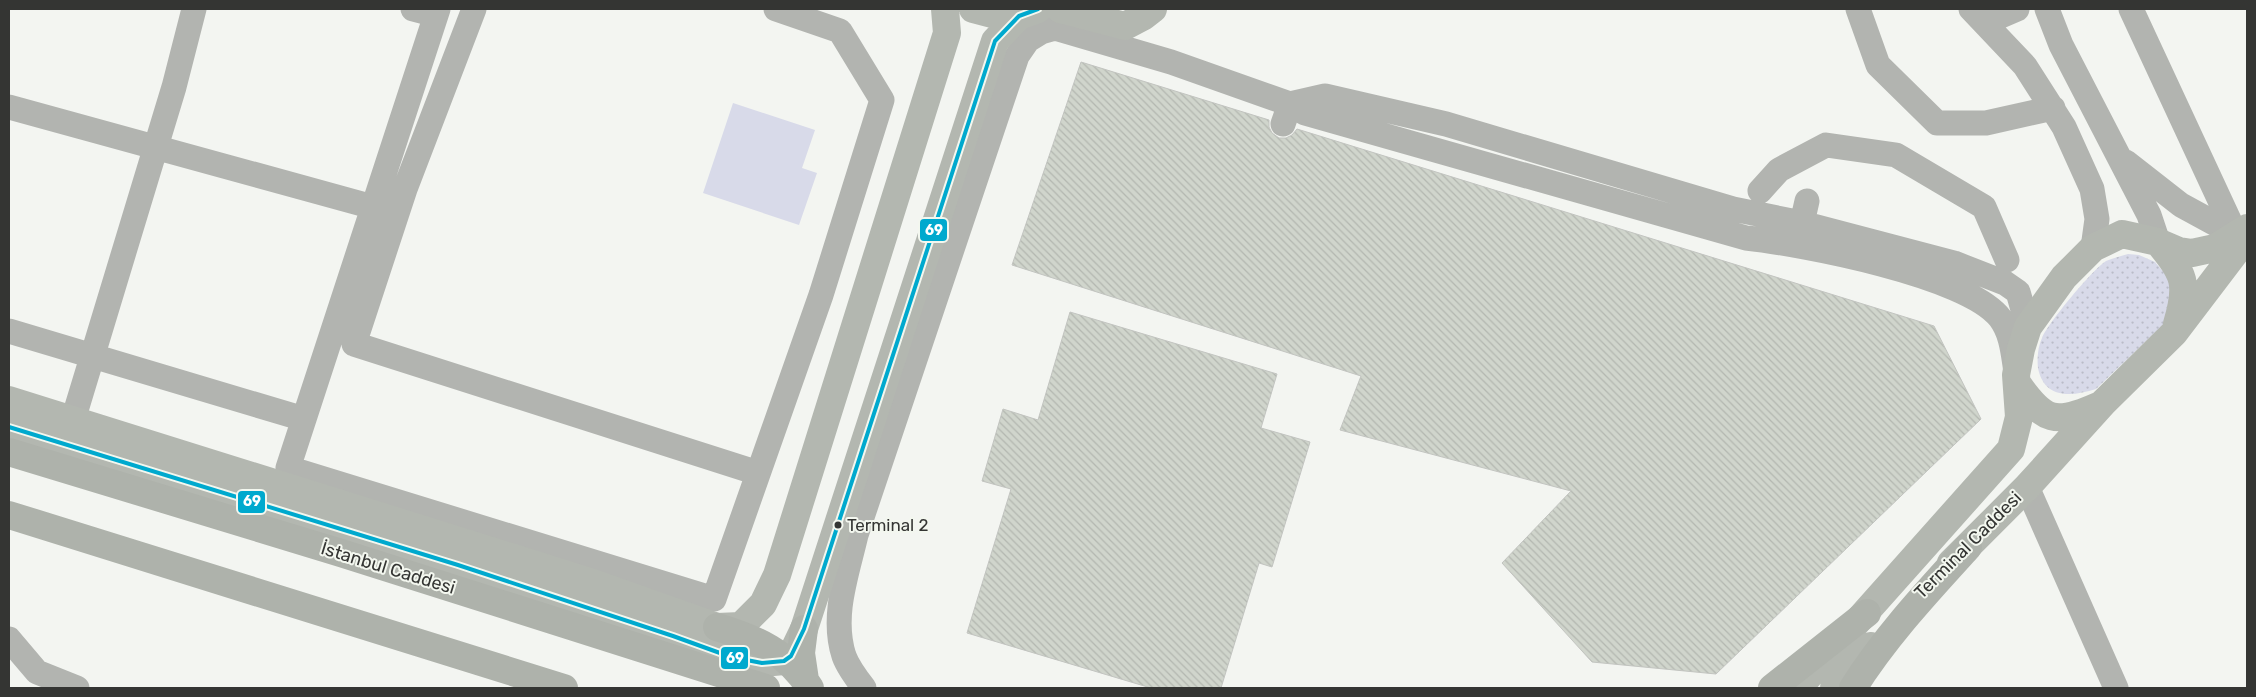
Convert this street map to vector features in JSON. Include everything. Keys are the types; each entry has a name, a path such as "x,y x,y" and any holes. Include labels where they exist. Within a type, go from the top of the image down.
{"highway":[{"name":"İstanbul Caddesi","path":"9,452 341,553 766,688"},
{"path":"9,515 564,688"},
{"path":"1853,688 1869,662 1897,627 1968,547"},
{"path":"1772,688 1867,613"},
{"path":"718,626 759,642 786,659 796,667 808,684"},
{"path":"804,629 801,653 808,684"}],"main road":[{"path":"9,400 579,578 718,626 741,626 762,604 777,575 947,33 945,9"},
{"path":"972,9 992,14 1029,12"},
{"path":"1060,9 1125,26 1153,9"},
{"path":"9,427 449,562 731,657 762,663 786,659 791,656 797,646 804,629 995,41 1029,12"},
{"name":"Terminal Caddesi","path":"1798,688 1867,613 2011,448 2019,417 2017,379 2021,349 2028,327 2064,277 2094,248 2122,234 2158,242 2179,251 2192,253 2215,248 2244,233"},
{"name":"Terminal Caddesi","path":"1834,688 1907,606 2027,487 2103,404 2174,333 2244,233"},
{"path":"2158,242 2175,263 2185,288 2174,333"},
{"name":"Terminal Caddesi","path":"2017,379 2028,398 2040,410 2053,418 2073,417 2103,404"}],"street":[{"path":"73,420 156,147 194,9"},
{"path":"474,9 405,189 354,344 758,473"},
{"path":"429,11 373,208 288,468 714,599 821,295 882,100 840,31 776,9"},
{"path":"1858,9 1878,65 1937,122 1986,123 2052,108"},
{"path":"1973,11 1996,18 2017,9"},
{"path":"2047,9 2061,45 2149,215 2158,242"},
{"path":"2130,9 2244,233"},
{"path":"1973,11 2025,66 2064,127 2092,189 2098,219 2094,248"},
{"path":"1125,26 1148,39 1171,62"},
{"path":"864,688 845,658 839,635 840,604 856,535 1017,56 1028,40 1041,32 1055,28 1171,62 1294,118 1746,238 1785,243 1882,264 1970,294 1988,305 2000,318 2010,335 2017,379"},
{"path":"1294,118 1325,96 1446,124 1733,209 1804,212 1954,263 2005,283 2018,292 2028,327"},
{"path":"9,107 373,208"},
{"path":"1760,191 1779,170 1826,145 1896,156 1984,207 2007,260"},
{"path":"2118,156 2181,204 2244,233"},
{"path":"1785,243 1804,212"},
{"path":"9,331 304,419"},
{"path":"2027,487 2116,688"},
{"path":"9,639 37,672 78,688"}],"shaded area":[{"path":"733,103 815,130 802,168 817,173 799,225 703,193"},
{"path":"2128,254 2139,255 2155,262 2167,276 2173,293 2166,322 2096,389 2068,394 2052,390 2041,378 2038,368 2038,356 2042,338 2071,297 2091,274 2106,261"}],"building":[{"path":"1081,62 1269,120 1269,127 1272,133 1279,138 1286,138 1292,135 1297,129 1934,326 1981,419 1716,674 1592,662 1502,563 1571,491 1340,430 1361,376 1012,265"},
{"path":"1070,312 1277,374 1261,428 1310,442 1272,567 1259,563 1221,688 1151,688 967,633 1011,489 982,481 1003,409 1038,420"}],"transit line":[{"name":"69","path":"9,427 458,565 731,657 762,663 784,661 791,656 804,629 995,41 1019,16 1038,9"}],"place":[{"name":"Terminal 2","path":"838,525"}]}
